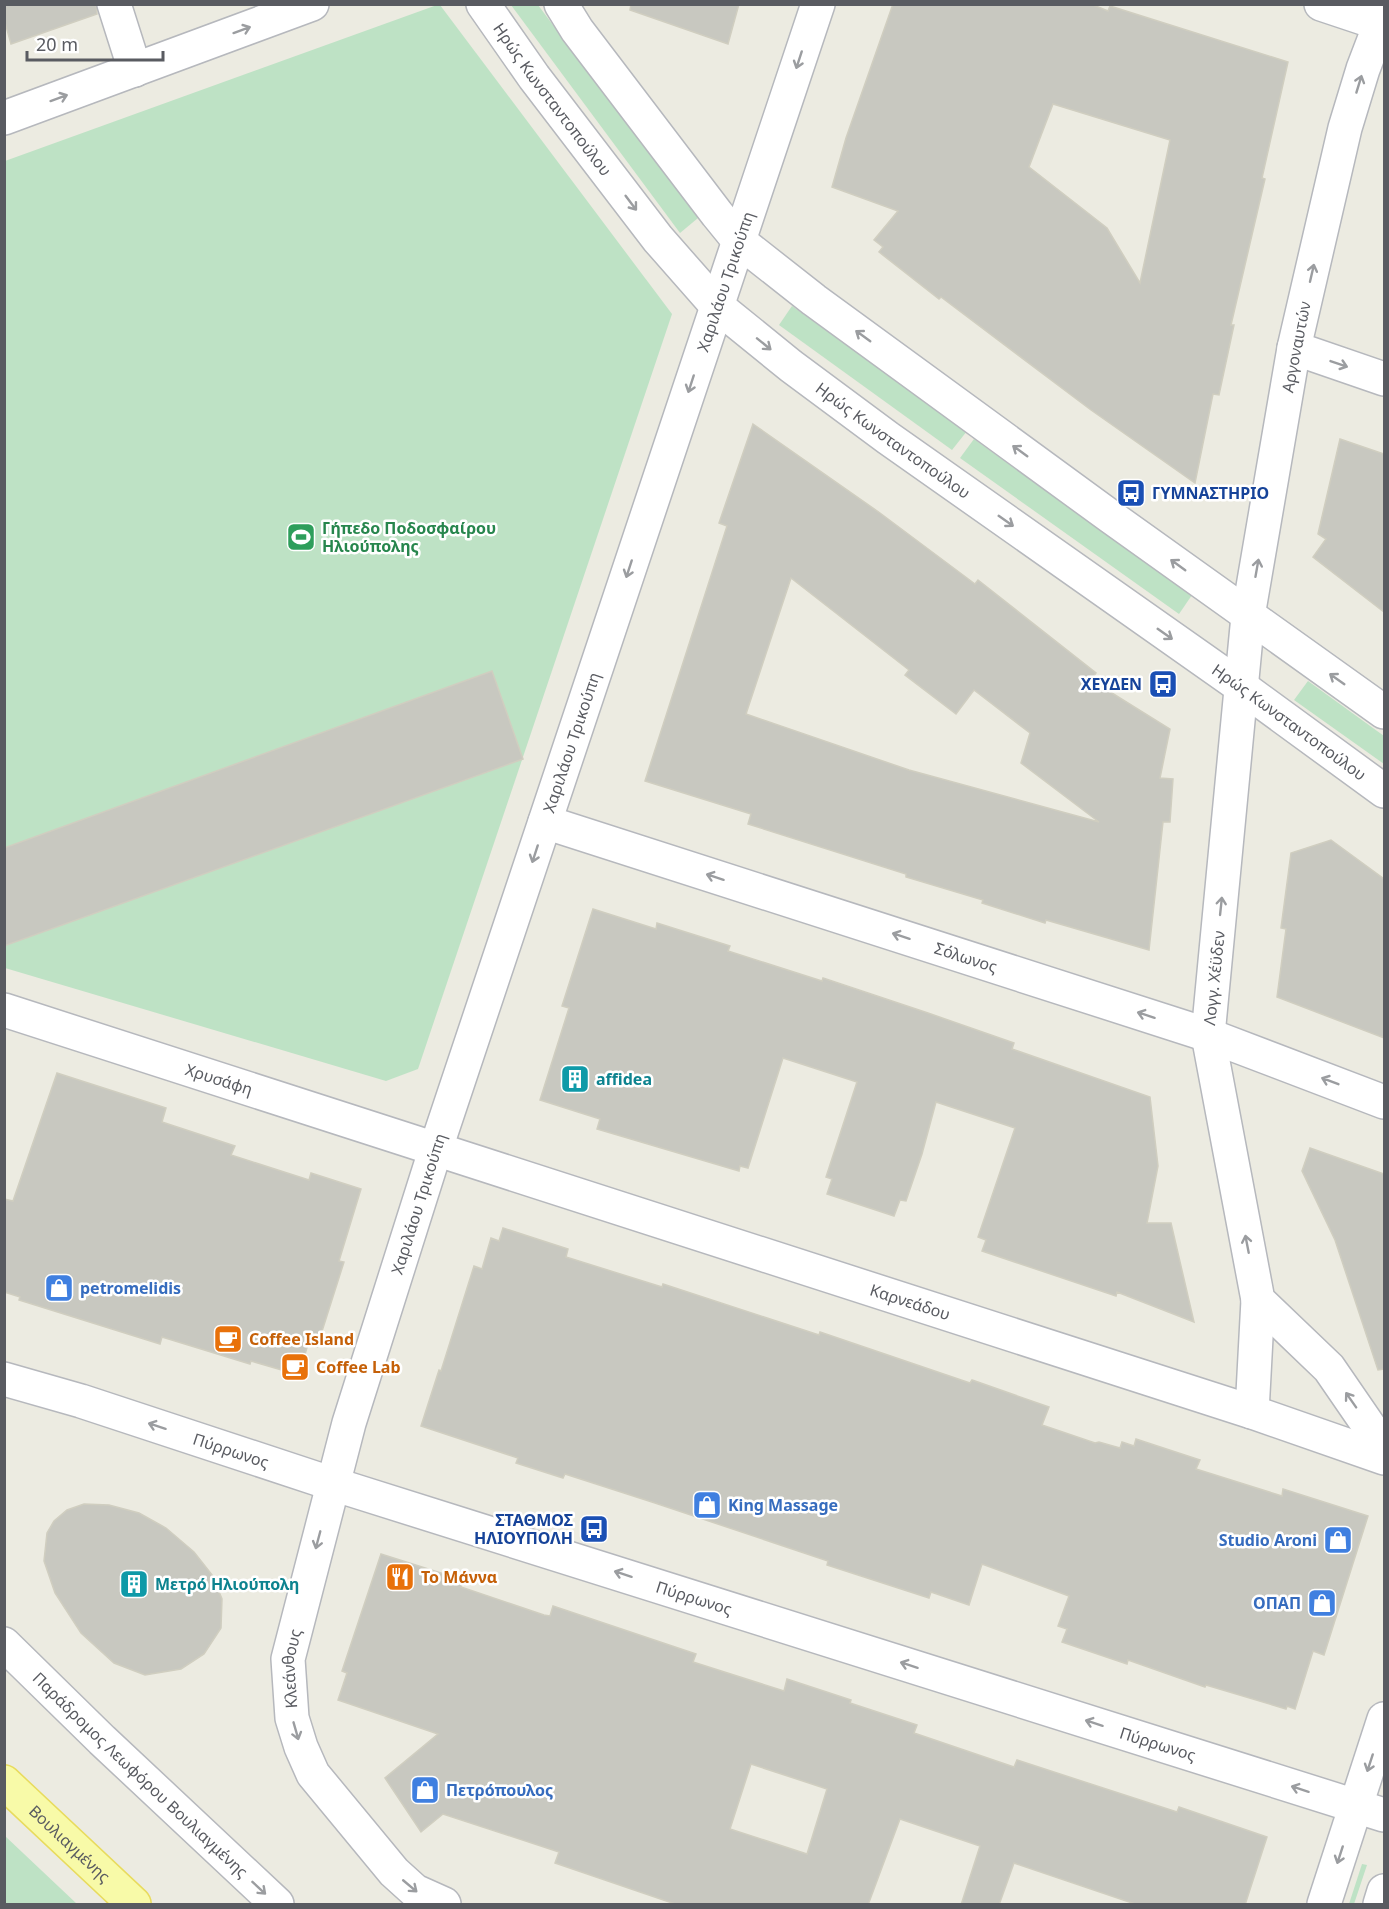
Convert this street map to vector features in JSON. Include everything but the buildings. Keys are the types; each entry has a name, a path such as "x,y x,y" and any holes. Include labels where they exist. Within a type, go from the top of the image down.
{"main road":[{"name":"Βουλιαγμένης","path":"4,1782 134,1905"}],"street":[{"path":"114,4 135,70"},
{"path":"4,118 312,4"},
{"name":"Ηρώς Κωνσταντοπούλου","path":"483,4 534,77 651,229 717,306 791,366 888,438 1243,688 1384,791"},
{"path":"561,4 598,57 739,240 824,307 1248,616 1384,712"},
{"name":"Χαριλάου Τρικούπη","path":"333,1484 349,1423 436,1148 818,4"},
{"path":"1321,4 1383,21"},
{"name":"Αργοναυτών","path":"1243,688 1248,616 1294,348 1345,128 1364,69 1383,21"},
{"path":"1294,348 1384,379"},
{"name":"Λογγ. Χέϋδεν","path":"1243,688 1208,1035 1258,1300 1252,1412"},
{"name":"Σόλωνος","path":"545,822 1208,1035 1384,1102"},
{"name":"Χρυσάφη","path":"4,1010 436,1148"},
{"name":"Καρνεάδου","path":"436,1148 1252,1412 1384,1458"},
{"path":"1258,1300 1329,1368 1384,1448"},
{"name":"Πύρρωνος","path":"8,1380 92,1404 333,1484 1370,1811"},
{"name":"Κλεάνθους","path":"333,1484 288,1659 292,1718 313,1774 394,1872 415,1891 444,1905"},
{"name":"Παράδρομος Λεωφόρου Βουλιαγμένης","path":"4,1644 277,1905"},
{"path":"1324,1905 1370,1811 1384,1719"},
{"path":"1380,1905 1384,1891"}],"green space":[{"name":"Γήπεδο Ποδοσφαίρου Ηλιούπολης","path":"440,5 672,314 418,1069 386,1081 5,968 5,161"},
{"path":"511,5 538,5 698,218 680,233"},
{"path":"792,306 967,431 952,450 779,325"},
{"path":"974,439 1192,595 1179,614 960,458"},
{"path":"1308,681 1384,736 1384,764 1294,700"},
{"path":"5,1836 77,1904 5,1904"},
{"path":"1362,1864 1367,1865 1354,1904 1349,1904"}],"place":[{"name":"ΓΥΜΝΑΣΤΗΡΙΟ","path":"1131,493"},
{"name":"Γήπεδο Ποδοσφαίρου Ηλιούπολης","path":"301,537"},
{"name":"ΧΕΥΔΕΝ","path":"1163,684"},
{"name":"affidea","path":"575,1079"},
{"name":"petromelidis","path":"59,1288"},
{"name":"Coffee Island","path":"228,1339"},
{"name":"Coffee Lab","path":"295,1367"},
{"name":"King Massage","path":"707,1505"},
{"name":"ΣΤΑΘΜΟΣ ΗΛΙΟΥΠΟΛΗ","path":"594,1529"},
{"name":"Studio Aroni","path":"1338,1540"},
{"name":"Το Μάννα","path":"400,1577"},
{"name":"Μετρό Ηλιούπολη","path":"134,1584"},
{"name":"ΟΠΑΠ","path":"1322,1603"},
{"name":"Πετρόπουλος","path":"425,1790"}]}
